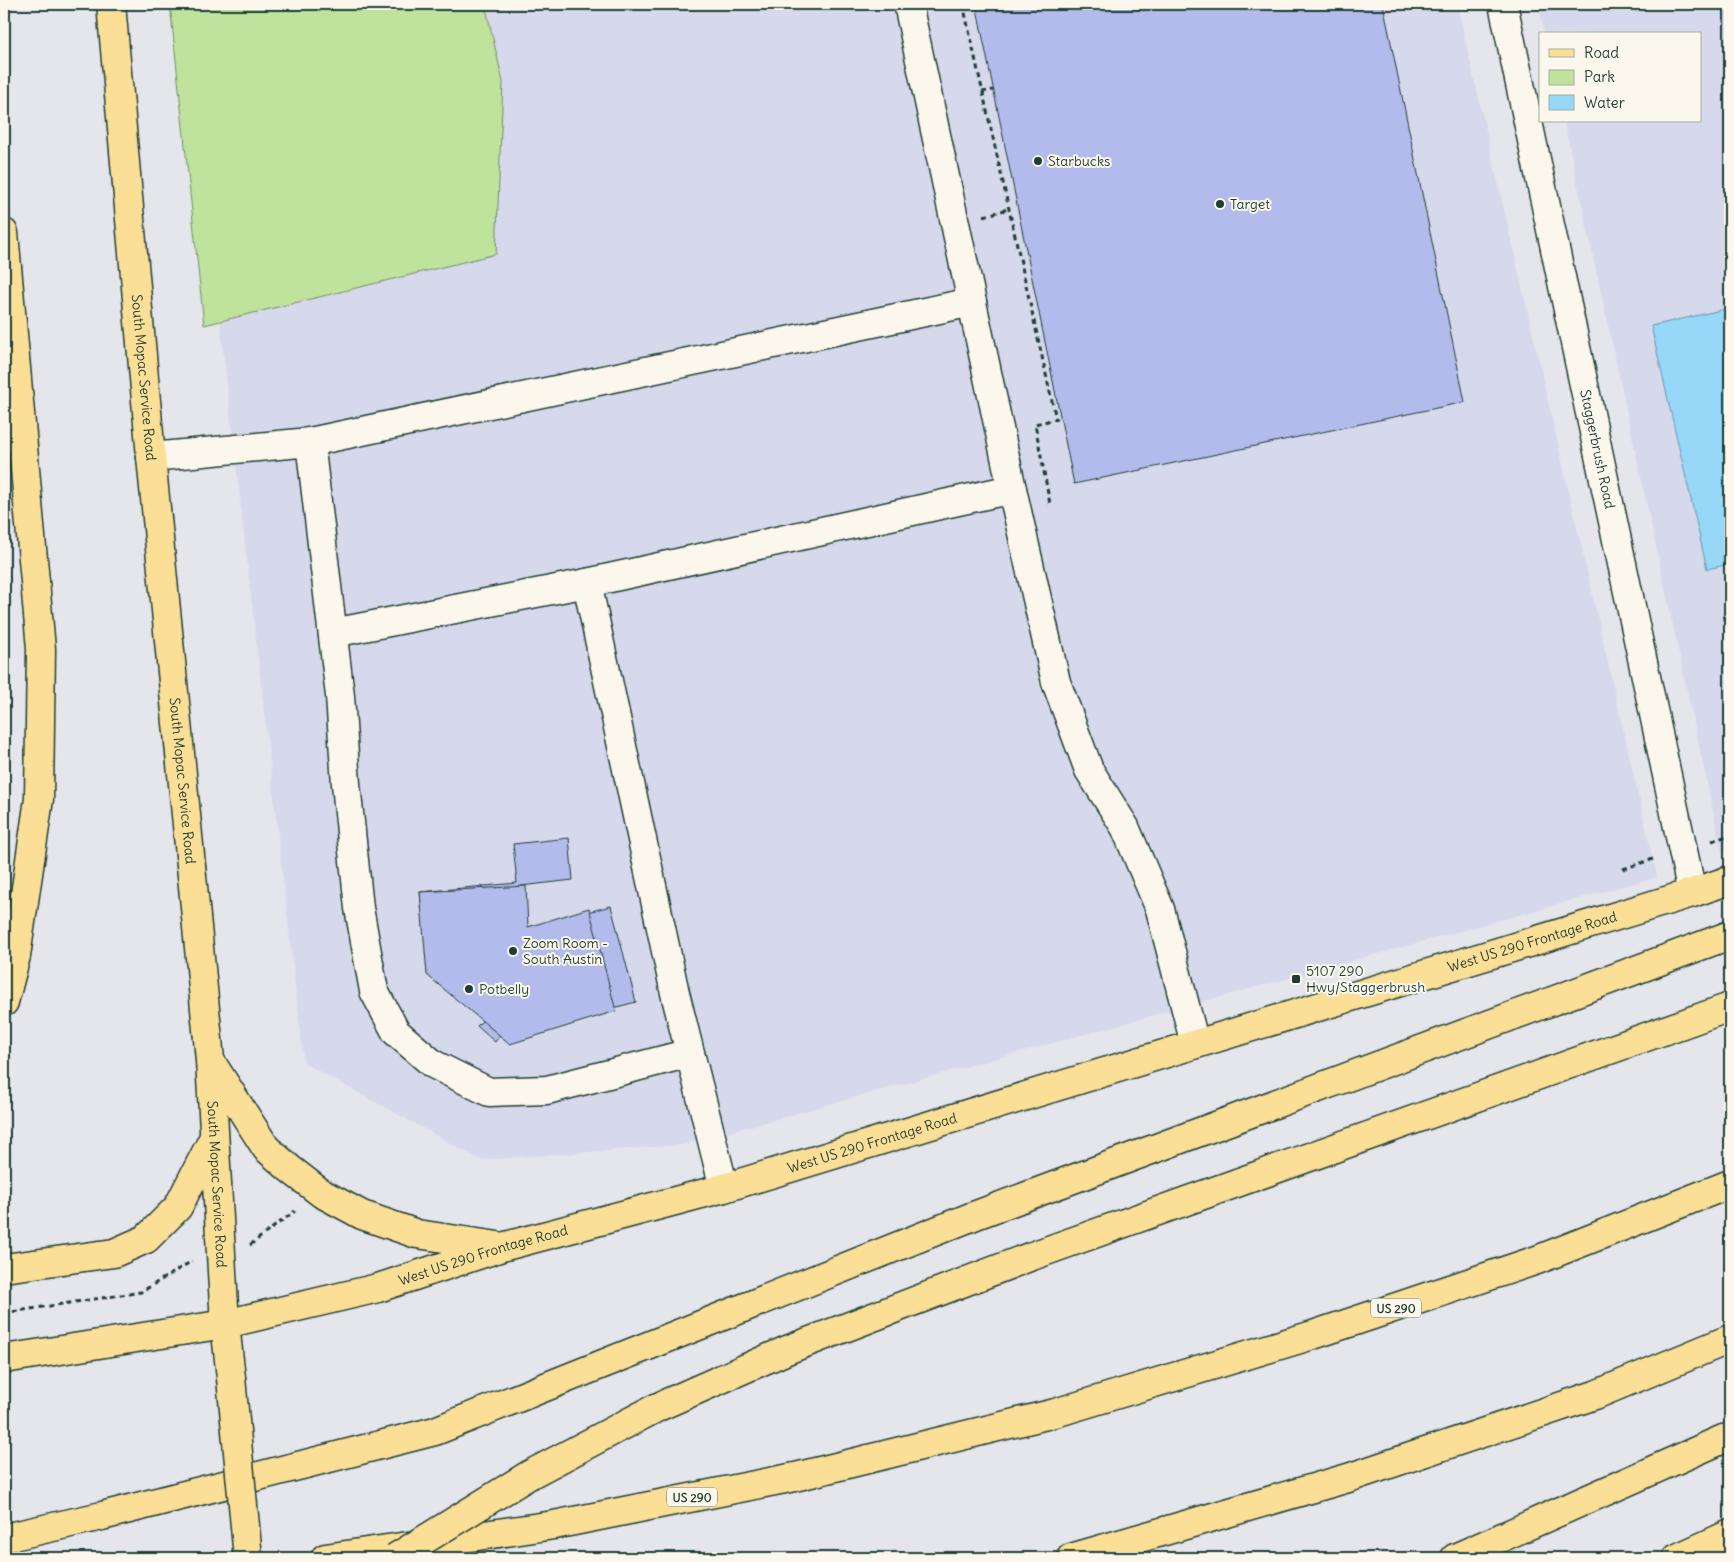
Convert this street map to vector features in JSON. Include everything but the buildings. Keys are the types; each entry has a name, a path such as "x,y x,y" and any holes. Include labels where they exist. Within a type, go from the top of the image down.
{"main road":[{"name":"South Mopac Service Road","path":"111,4 151,457 210,1060 225,1324 248,1558"},
{"path":"4,233 41,649 39,799 16,956 4,1002"},
{"name":"West US 290 Frontage Road","path":"4,1359 225,1324 378,1288 502,1247 724,1188 1730,880"},
{"path":"4,1538 102,1516 436,1431 976,1215 1730,935"},
{"path":"395,1558 529,1474 658,1407 787,1350 1032,1256 1730,1007"},
{"path":"210,1060 266,1148 290,1170 321,1193 362,1215 417,1234 502,1247"},
{"path":"4,1268 114,1253 146,1238 178,1207 214,1137"},
{"name":"US 290","path":"325,1558 554,1526 794,1476 1055,1413 1313,1335 1528,1264 1730,1184"},
{"path":"1071,1558 1348,1478 1594,1395 1730,1339"},
{"path":"1455,1558 1730,1436"},
{"path":"1677,1558 1730,1534"}],"street":[{"path":"908,4 1056,682 1090,770 1125,827 1160,909 1195,1044"},
{"name":"Staggerbrush Road","path":"1503,4 1692,893"},
{"path":"151,457 310,442 972,302"},
{"path":"310,442 340,696 346,784 359,908 374,990 396,1032 433,1064 489,1092 547,1090 690,1053"},
{"path":"333,633 1015,500"},
{"path":"587,583 671,973 724,1188"}],"path":[{"path":"963,4 1056,419 1035,424 1050,504 1015,500"},
{"path":"982,92 993,90"},
{"path":"981,216 1008,209"},
{"path":"1033,318 1040,317"},
{"path":"243,1250 296,1211"},
{"path":"4,1313 141,1292 196,1259"}],"shaded area":[{"path":"184,4 1457,4 1657,877 681,1145 481,1160 304,1063"},
{"path":"1538,4 1730,4 1730,849 1722,852 1564,122 1702,122 1702,32 1545,32"}],"green space":[{"path":"170,4 485,4 503,82 496,254 204,325"}],"water":[{"path":"1730,308 1730,564 1707,569 1651,326"}],"place":[{"name":"Starbucks","path":"1038,161"},
{"name":"Target","path":"1220,204"},
{"name":"Zoom Room - South Austin","path":"513,951"},
{"name":"5107 290 Hwy/Staggerbrush","path":"1296,979"},
{"name":"Potbelly","path":"469,989"}]}
